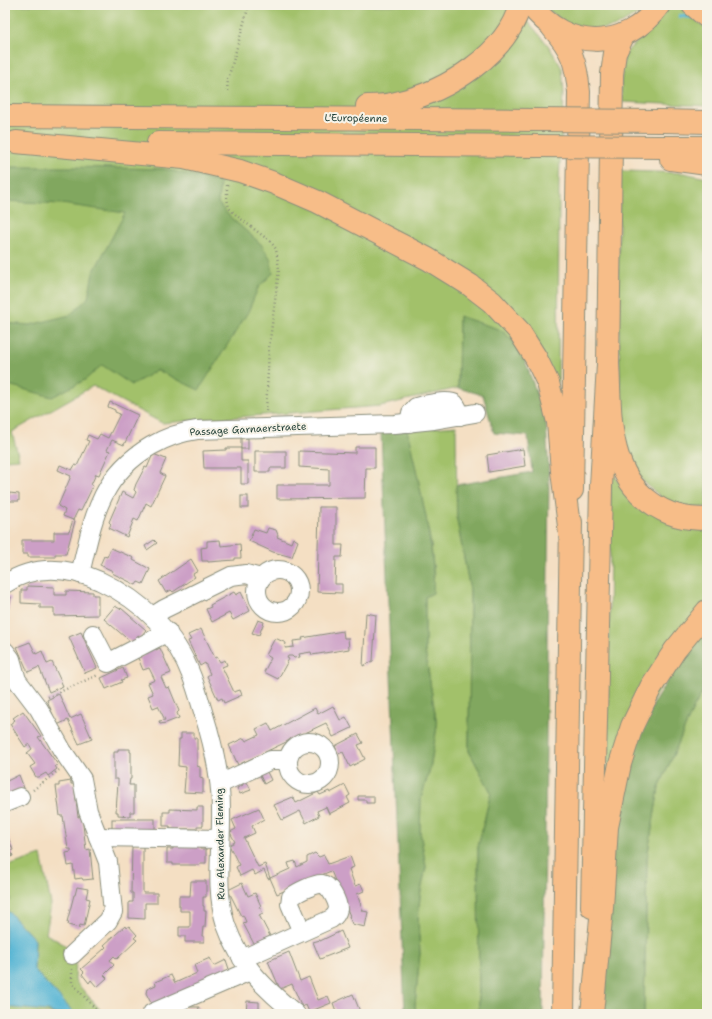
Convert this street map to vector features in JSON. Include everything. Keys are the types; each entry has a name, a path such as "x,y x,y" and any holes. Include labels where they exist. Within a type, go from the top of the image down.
{"main road":[{"path":"196,117 302,108 382,105 399,103 415,98 436,90 453,81 481,61 508,32 515,21 520,5"},
{"path":"530,5 564,41 571,53 576,67 579,92 563,1012"},
{"path":"552,27 569,35 587,39 606,39 624,34 644,22 659,5"},
{"path":"591,1014 601,486 608,364 612,74 615,53 624,34"},
{"name":"L'Européenne","path":"5,116 707,122"},
{"path":"10,142 184,158 240,171 274,183 318,202 433,262 470,285 496,306 519,331 536,358 548,383 558,422 562,471 571,542"},
{"path":"10,142 384,144 659,153 707,147"},
{"path":"659,153 707,164"},
{"path":"608,364 613,440 619,460 627,478 635,489 647,500 670,514 691,519 707,519"},
{"path":"591,1014 603,896 607,827 620,764 632,726 651,687 675,650 707,611"}],"street":[{"name":"Passage Garnaerstraete","path":"80,574 93,520 103,496 115,476 132,458 161,441 178,434 190,431 265,427 409,423 468,415"},
{"name":"Rue Alexander Fleming","path":"5,584 22,575 38,570 61,569 80,574 97,580 136,602 153,616 168,632 182,656 195,685 213,745 220,784 221,903 226,925 246,965 267,990 296,1014"},
{"path":"153,616 164,609 231,576 246,574 261,578"},
{"path":"93,634 108,663 168,632"},
{"path":"5,651 11,659 17,680 35,703 62,750 82,779 88,811 108,862 113,912 108,921 72,955"},
{"path":"220,784 271,760 288,760"},
{"path":"98,837 220,839"},
{"path":"152,1013 180,1007 246,965 302,932"}],"path":[{"path":"227,91 228,79 249,5"},
{"path":"226,178 229,208 271,242 276,249 278,258 279,269 269,348 265,427"},
{"path":"35,703 105,672 108,663"},
{"path":"12,800 38,787 70,760"},
{"path":"72,955 72,983 100,1014"}],"green space":[{"path":"5,5 514,5 548,45 562,68 564,94 559,180 558,383 501,330 459,317 458,388 380,406 162,423 93,386 12,432 19,459 5,460"},
{"path":"542,5 648,5 641,12 617,26 595,30 568,25"},
{"path":"670,5 677,5 707,29 707,106 622,102 621,83 624,56 629,49 655,26"},
{"path":"5,167 164,169 220,182 218,203 230,217 261,244 270,258 273,273 258,288 248,312 199,390 157,370 132,385 102,365 85,380 52,397 5,384 5,323 30,325 70,315 88,298 93,273 125,213 62,204 5,201"},
{"path":"620,172 684,173 707,178 707,507 691,508 663,499 642,480 628,457 621,426 618,284"},
{"path":"459,316 501,330 521,349 546,420 549,476 543,1014 479,1014 478,847 491,792 469,751 470,590 457,520 456,485 532,472 528,436 494,433 483,395 458,388"},
{"path":"456,426 457,520 470,590 469,751 491,792 478,847 479,1014 416,1014 415,1005 420,953 418,920 420,896 426,867 420,832 421,798 430,769 437,726 425,651 425,597 434,577 431,544 407,430"},
{"path":"407,430 426,517 433,565 433,593 425,597 425,651 437,726 430,769 421,798 420,832 426,867 420,896 418,920 420,953 415,1005 416,1014 405,1014 381,433"},
{"path":"611,471 630,497 707,526 707,602 607,783"},
{"path":"707,623 707,684 693,709 659,788 647,858 644,1014 604,1014 611,837 630,754 655,701 683,655"},
{"path":"707,684 707,1014 644,1014 647,858 659,788 693,709"},
{"path":"41,855 51,904 46,934 65,945 76,959 75,981 104,1014 75,1014 34,970 35,940 9,912 5,913 5,902 11,900 5,885 5,867"},
{"path":"5,1007 48,1011 55,1014 5,1014"}],"water":[{"path":"9,912 35,940 34,970 75,1014 55,1014 48,1011 5,1007 5,913"}],"building":[{"path":"110,402 138,415 124,445 112,440 107,450 110,451 99,475 96,474 91,485 93,486 81,511 78,510 73,520 63,516 65,510 58,506 71,476 58,470 60,465 72,470 75,465 77,466 89,441 86,440 88,435 97,439 100,434 108,438 120,414 108,407"},
{"path":"241,438 248,438 248,449 241,449"},
{"path":"355,447 375,447 375,468 366,468 365,498 277,499 277,485 329,485 329,469 299,467 299,451 355,453"},
{"path":"226,448 241,448 241,461 248,461 248,484 241,484 241,468 204,468 203,451 226,450"},
{"path":"523,449 525,466 489,472 487,455"},
{"path":"255,451 286,451 286,468 270,468 270,472 255,472"},
{"path":"153,454 166,459 160,473 165,476 151,506 146,503 138,521 134,519 127,537 109,528 111,524 109,522 122,492 133,498 136,492 134,490 136,484 145,467 147,468"},
{"path":"9,493 19,494 19,501 8,501"},
{"path":"241,496 248,496 248,508 241,508"},
{"path":"319,507 336,507 336,545 343,545 342,557 336,557 335,584 342,584 342,593 317,592"},
{"path":"73,520 75,521 66,554 55,554 55,557 28,557 28,554 22,554 22,540 54,540 54,532 69,532"},
{"path":"268,528 276,530 278,535 277,537 291,543 293,538 298,541 292,557 273,552 249,541 254,529 266,533"},
{"path":"154,540 157,543 147,550 145,546"},
{"path":"220,540 221,546 240,544 241,558 235,558 235,560 202,561 201,548 207,547 207,541"},
{"path":"111,548 134,558 133,560 150,569 143,584 138,582 136,585 100,565 104,556 107,557"},
{"path":"191,559 198,571 193,574 195,577 173,592 171,590 166,593 159,581"},
{"path":"27,586 54,587 54,595 66,595 66,591 93,592 93,595 98,595 98,615 54,616 54,608 40,608 40,604 21,603 21,590 27,590"},
{"path":"234,592 236,595 241,592 250,611 233,620 229,613 212,622 206,609 211,607 210,605"},
{"path":"5,596 11,597 6,620 5,620"},
{"path":"115,606 120,609 121,608 146,630 137,641 132,643 104,619"},
{"path":"366,613 376,615 373,661 363,666"},
{"path":"258,620 264,622 259,635 252,633"},
{"path":"201,629 215,658 217,657 220,662 225,660 227,665 222,667 234,692 240,690 242,695 224,703 222,698 218,700 207,676 210,674 205,663 200,666 188,641 191,640 188,635"},
{"path":"343,631 344,638 348,638 349,649 312,655 311,652 299,654 300,657 294,658 292,656 288,656 287,658 289,659 278,679 264,672 271,658 266,655 275,638 286,643 285,648 294,647 293,641 303,640 302,638"},
{"path":"81,632 97,668 85,673 69,637"},
{"path":"30,642 36,654 42,651 47,664 52,662 63,686 49,692 39,667 28,672 17,647"},
{"path":"154,645 156,650 160,648 171,673 161,677 166,688 169,687 179,711 177,713 179,718 160,724 159,721 165,720 158,706 153,708 148,696 153,694 148,683 155,680 149,668 143,670 138,658 144,655 142,650"},
{"path":"123,668 127,678 121,680 122,682 106,689 101,678"},
{"path":"59,694 70,719 81,714 92,739 79,744 68,720 57,725 47,700"},
{"path":"333,706 340,720 346,717 352,728 333,737 326,723 238,765 229,745 244,738 246,741 259,735 256,729 268,723 272,731 315,708 318,714"},
{"path":"23,711 41,736 38,737 58,765 55,766 57,769 48,776 46,773 36,777 30,767 35,764 27,753 32,749 29,744 25,747 10,724 15,720 13,718"},
{"path":"181,733 194,733 194,738 197,738 197,766 200,767 200,778 203,779 203,793 184,792 186,767 178,766 179,739 181,739"},
{"path":"358,734 363,743 358,745 365,759 350,767 343,752 338,754 335,746"},
{"path":"118,749 130,749 131,752 131,779 129,785 134,785 134,812 130,812 130,816 118,815 118,812 116,812 118,779 114,779 114,752 118,752"},
{"path":"266,770 271,780 264,784 259,773"},
{"path":"19,775 24,788 5,795 5,782"},
{"path":"246,780 251,790 240,794 237,788 243,785 242,782"},
{"path":"71,781 71,784 74,784 78,817 82,816 86,850 90,849 93,879 75,879 73,865 68,866 66,853 71,852 71,849 68,849 63,816 60,816 56,786 59,786 59,783"},
{"path":"345,785 350,795 347,797 350,803 329,814 326,807 317,811 319,816 306,823 300,811 282,820 274,805 293,797 296,803 318,792 320,795 329,791 330,793"},
{"path":"358,796 374,796 374,803 366,803 366,800 358,800"},
{"path":"197,807 203,807 203,826 197,826 197,829 170,829 170,826 163,826 163,812 170,812 170,809 197,810"},
{"path":"259,808 264,819 252,826 255,833 244,838 258,867 265,864 270,878 268,879 264,870 255,875 252,870 240,876 236,867 239,865 229,845 235,842 230,832 236,829 232,820"},
{"path":"112,819 155,819 155,830 112,830"},
{"path":"5,829 13,850 11,851 13,856 5,859"},
{"path":"132,845 143,845 143,893 157,893 157,903 145,903 145,919 129,918 129,902 133,902 133,893 131,893"},
{"path":"173,846 200,846 200,849 206,849 206,863 200,863 200,865 173,865 173,863 167,863 167,849 173,849"},
{"path":"315,853 319,857 324,855 328,864 350,856 354,867 349,869 355,886 361,884 364,891 357,894 363,911 368,912 365,927 352,924 331,871 277,894 270,878 290,869 288,863 295,861 297,867 307,862 307,857"},
{"path":"191,881 206,881 206,897 203,897 204,911 206,911 205,927 203,927 202,936 204,936 204,942 185,942 185,936 179,936 179,927 190,927 190,911 180,911 179,896 190,896"},
{"path":"242,883 248,896 255,893 261,906 259,907 263,913 259,915 270,936 254,944 243,923 246,922 243,915 241,916 228,890"},
{"path":"77,887 88,889 86,898 90,899 84,926 80,925 79,928 68,925 69,922 67,922"},
{"path":"125,926 126,928 129,926 137,935 134,938 137,940 117,959 114,956 110,960 114,965 104,975 107,978 97,987 91,980 89,983 82,974 84,972 81,969 104,949 106,947 104,945"},
{"path":"341,931 348,948 320,959 313,942 320,941"},
{"path":"289,952 300,981 309,977 318,1000 328,996 331,1003 309,1012 306,1005 302,1007 292,984 280,989 268,961"},
{"path":"210,958 214,966 226,960 230,972 153,1007 146,993 147,989 156,985 155,982 171,975 175,983 197,973 194,965"},
{"path":"353,994 361,1014 337,1014 333,1003"},
{"path":"247,1001 259,1002 259,1014 246,1014"},
{"path":"186,1007 199,1007 198,1014 186,1014"}],"waterway":[{"path":"680,16 695,17"}]}
